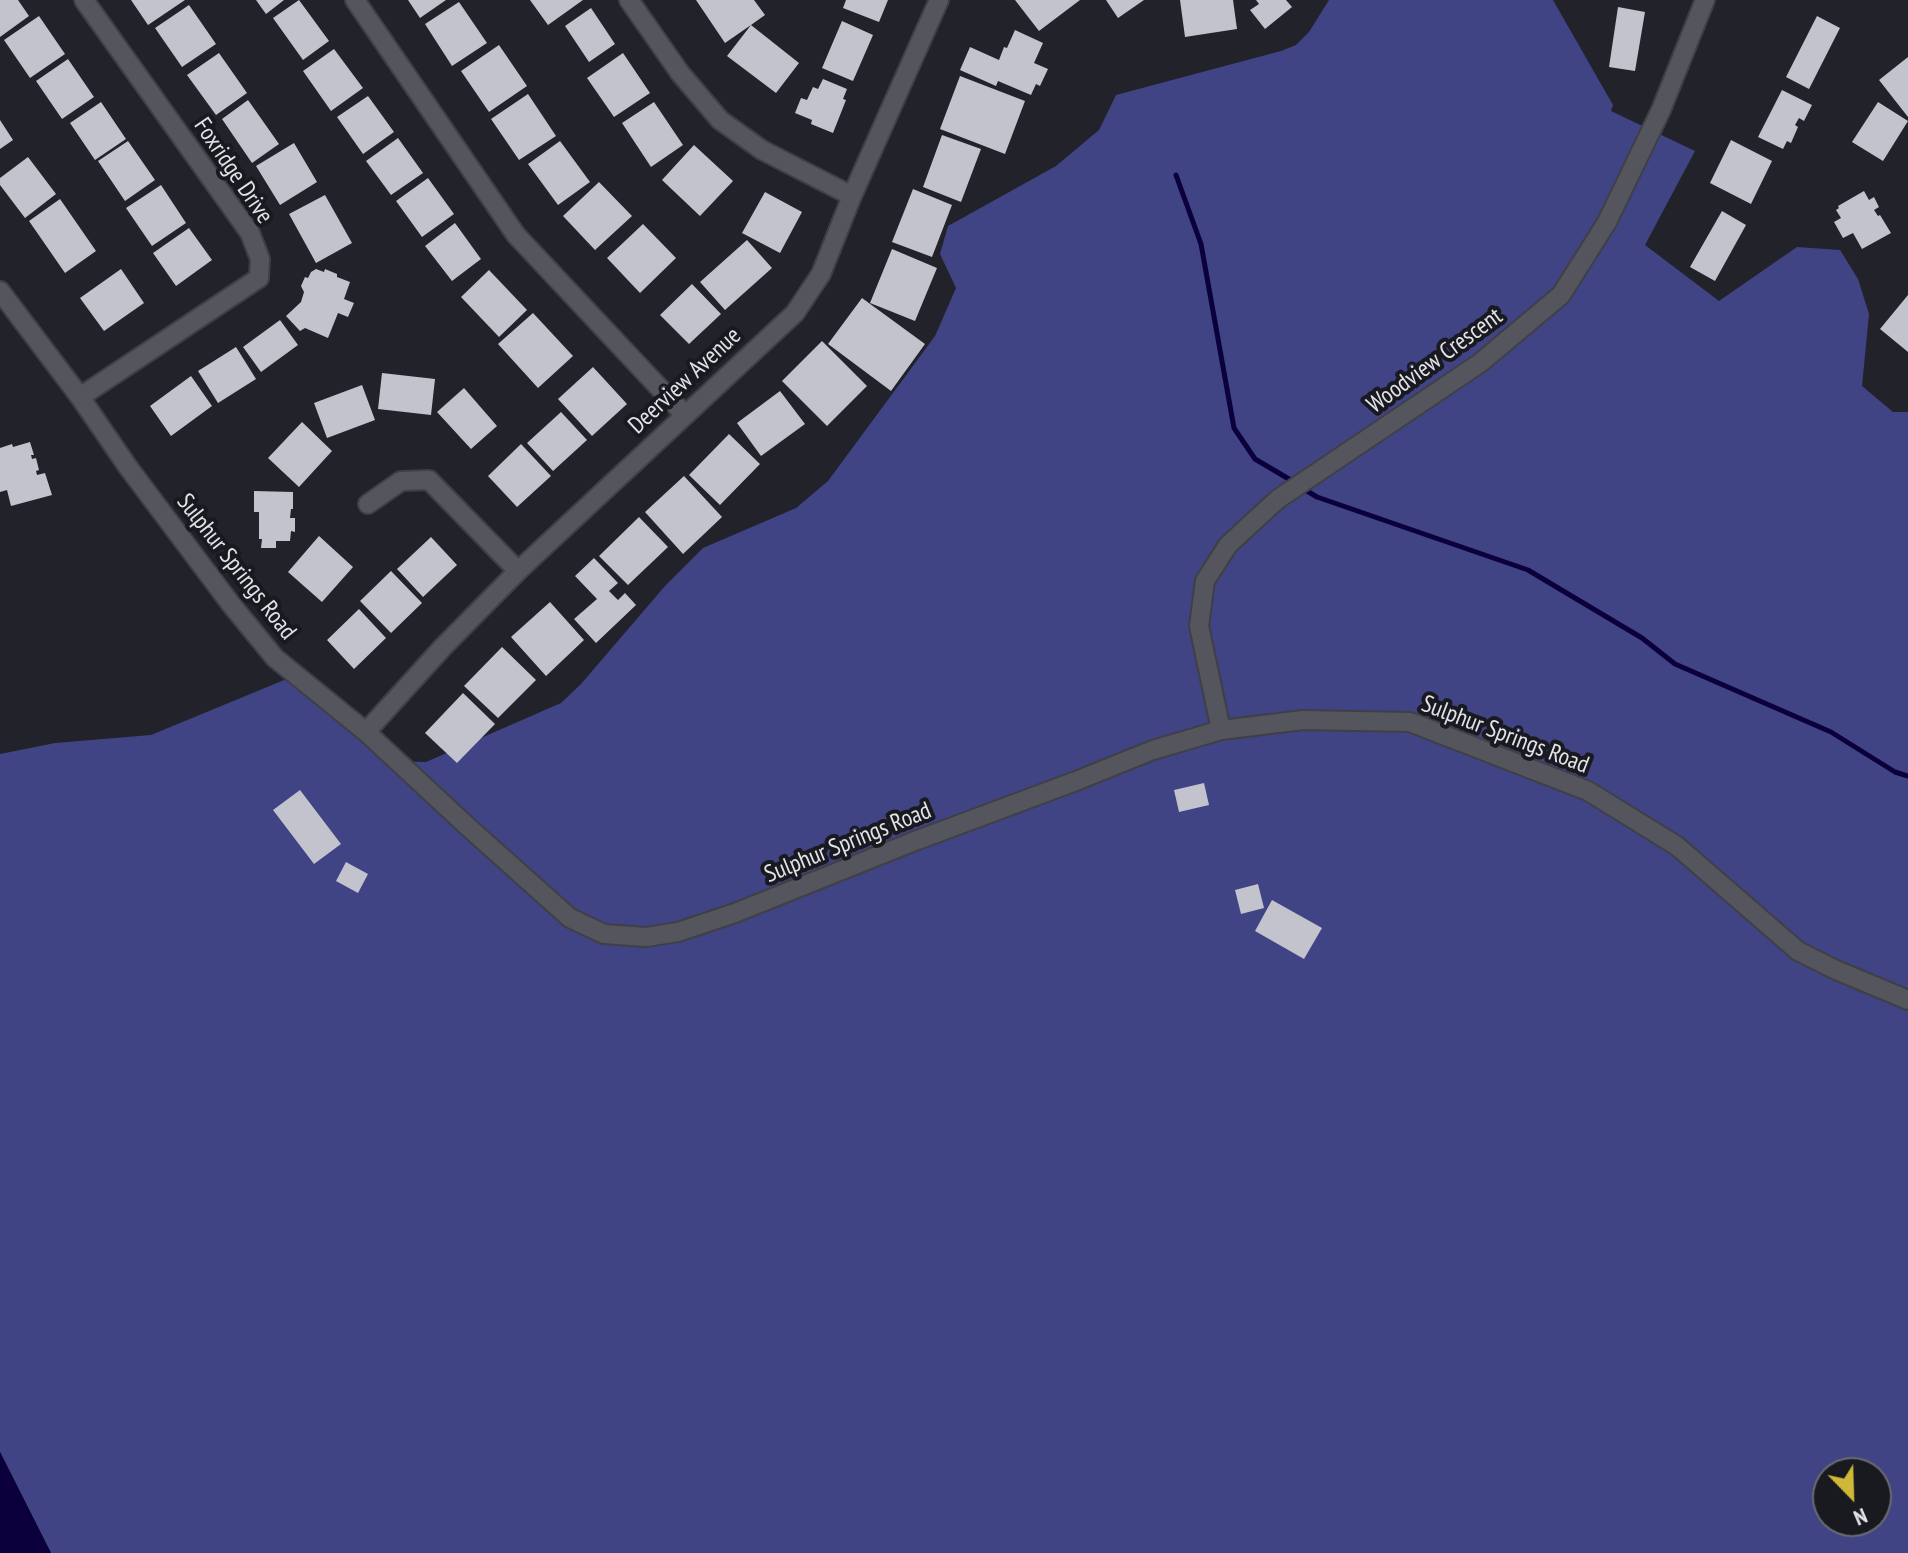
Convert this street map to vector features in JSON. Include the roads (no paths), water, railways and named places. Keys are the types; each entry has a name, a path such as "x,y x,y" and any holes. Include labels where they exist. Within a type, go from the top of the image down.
{"street":[{"name":"Foxridge Drive","path":"80,397 259,278 260,259 250,233 84,0"},
{"path":"355,0 516,235 684,414"},
{"path":"629,0 680,73 720,120 762,150 852,196"},
{"name":"Deerview Avenue","path":"366,732 518,571 795,313 821,274 939,0"},
{"name":"Woodview Crescent","path":"1221,730 1199,626 1205,581 1228,545 1278,499 1480,363 1561,295 1607,222 1661,110 1705,0"},
{"name":"Sulphur Springs Road","path":"0,291 220,591 275,658 366,732 570,918 604,934 646,937 678,932 735,913 1153,750 1221,730 1303,720 1410,722 1588,791 1677,846 1798,951 1908,1000"},
{"path":"368,504 401,481 429,480 518,571"}],"waterway":[{"path":"1176,175 1201,244 1234,428 1255,459 1294,482"},
{"path":"1302,488 1317,497 1528,570 1642,638 1675,664 1831,732 1895,772 1908,776"}]}
